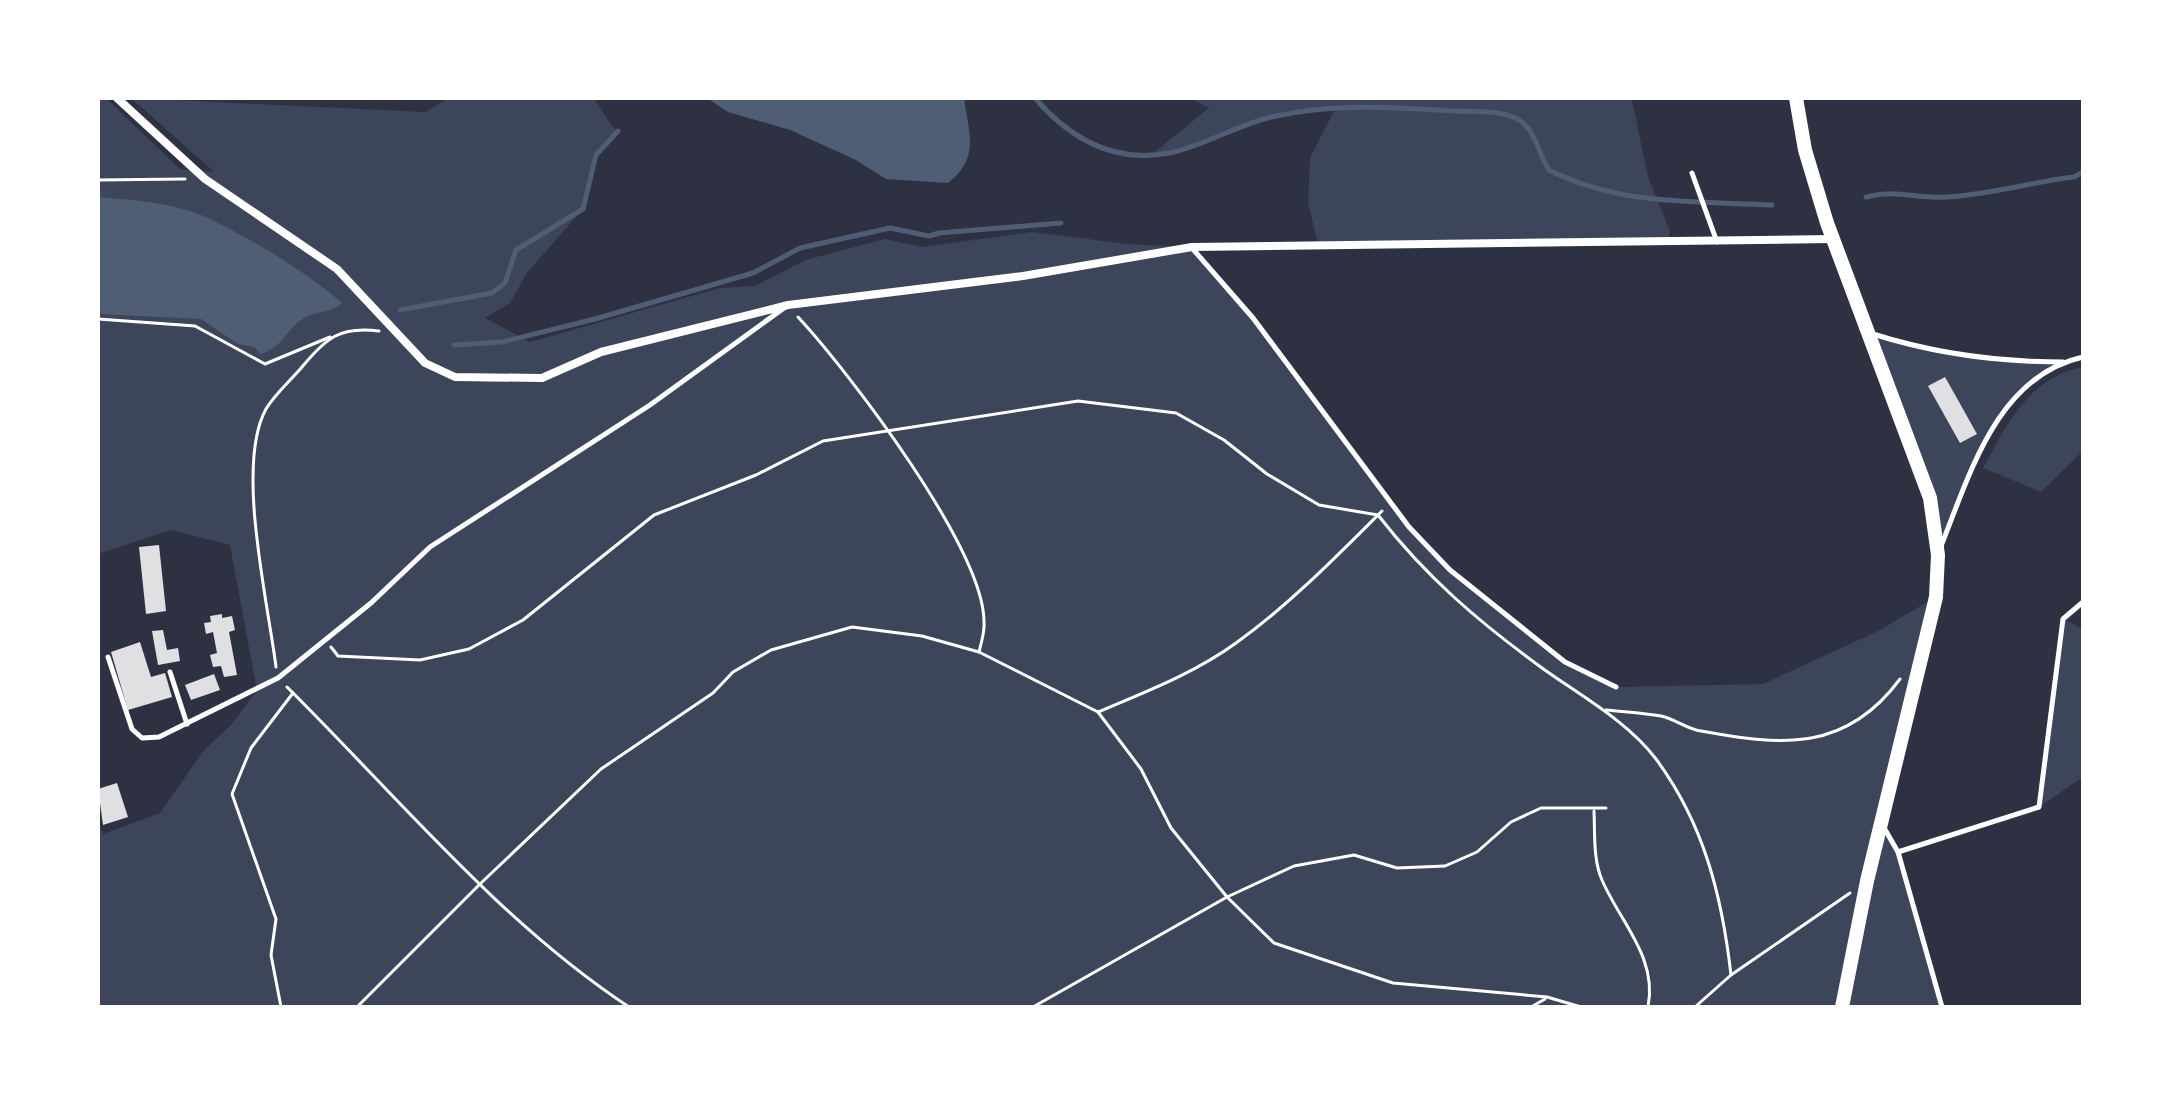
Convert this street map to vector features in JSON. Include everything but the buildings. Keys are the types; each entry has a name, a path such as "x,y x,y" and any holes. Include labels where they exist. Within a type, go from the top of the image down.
{"main road":[{"path":"1796,98 1811,174 1827,223 1930,498 1938,555 1936,597 1867,881 1842,1007"}],"street":[{"path":"117,98 205,179 337,269 425,363 455,377 542,378 601,352 788,305 1023,276 1192,247 1373,242 1717,243 1833,239"}],"lane":[{"path":"1692,173 1717,243"},
{"path":"1192,247 1253,318 1390,503 1442,562 1486,602 1565,662 1616,687"},
{"path":"108,657 132,729 142,738 159,737 278,678 326,641 430,547 650,405 788,305"},
{"path":"1868,333 1950,355 1986,360 2063,362 2083,357"},
{"path":"1938,555 1973,465 1998,417 2028,386 2063,362"},
{"path":"1898,852 2039,807 2063,619 2083,602"},
{"path":"170,672 187,724"},
{"path":"1882,825 1898,852 1942,1007"}],"path":[{"path":"98,180 205,179"},
{"path":"788,305 838,360 888,431 972,570 985,622 979,652"},
{"path":"98,319 195,326 265,364 354,328 394,333"},
{"path":"334,336 313,354 266,409 252,453 257,528 278,678 480,884 581,975 629,1007"},
{"path":"326,641 338,656 360,658 420,660 469,649 523,620 654,515 756,475 823,441 1078,401 1176,413 1224,440 1267,474 1319,505 1378,515 1417,565 1451,597 1602,709 1654,757 1686,803 1708,856 1725,917 1731,975"},
{"path":"1098,712 1167,683 1235,644 1315,577 1390,503"},
{"path":"357,1007 601,769 713,693 733,672 771,650 852,627 922,636 979,652 1098,712 1141,769 1171,828 1227,897 1274,943 1393,983 1547,997 1581,1007"},
{"path":"281,1007 271,955 276,919 232,794 251,748 293,693"},
{"path":"1602,709 1663,717 1698,731 1800,742 1850,727 1882,704"},
{"path":"1033,1007 1227,897 1294,866 1354,855 1397,868 1445,866 1477,852 1511,822 1541,808 1594,811 1606,808"},
{"path":"1594,811 1600,877 1641,949 1652,987 1648,1007"},
{"path":"1695,1007 1731,975 1867,881"},
{"path":"1531,1007 1547,997"}],"shaded area":[{"path":"98,98 106,98 180,169 214,172 131,98 425,112 449,98 594,98 618,131 596,155 583,209 527,273 510,303 485,318 530,342 720,288 755,286 805,260 885,239 922,247 1032,232 1127,244 1192,247 1253,318 1409,527 1450,570 1565,662 1616,687 1763,684 1878,631 1936,597 1882,825 1898,852 1943,1007 98,1007 98,822 103,834 160,813 204,750 231,725 257,691 230,545 171,530 98,554"},
{"path":"707,98 964,98 970,145 965,164 948,183 886,179 856,160 790,130 728,112"},
{"path":"1190,98 1637,98 1632,100 1648,177 1670,231 1667,244 1318,244 1308,203 1310,158 1336,107 1272,117 1176,151 1151,155 1209,108"},
{"path":"98,197 163,204 201,215 274,254 342,303 306,317 276,346 261,354 254,347 238,344 201,319 98,314"},
{"path":"1868,333 1950,355 1998,362 2063,362 2019,394 1997,418 1971,467 1938,555 1935,526"},
{"path":"2083,367 2083,451 2041,492 1983,468 2011,419 2034,392 2064,372"},
{"path":"2063,619 2083,629 2083,777 2039,807"}],"waterway":[{"path":"1035,98 1080,137 1096,146 1133,155 1174,152 1259,120 1316,110 1384,107 1500,113 1517,119 1528,128 1549,170 1576,182 1658,200 1772,205"},
{"path":"400,310 492,293 505,283 516,250 583,209 596,155 618,131"},
{"path":"1866,197 1888,194 1962,196 2074,177 2083,172"},
{"path":"454,345 502,342 595,319 753,273 800,248 890,228 929,236 1061,223"}]}
